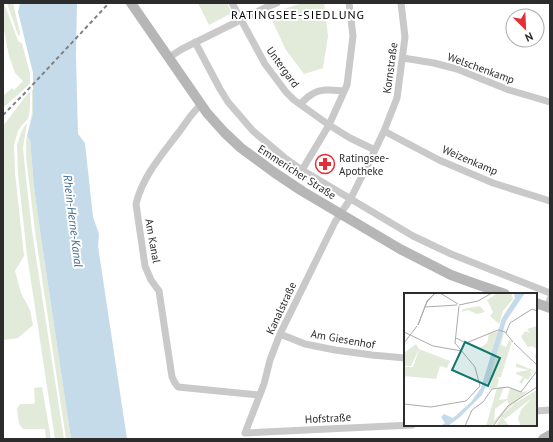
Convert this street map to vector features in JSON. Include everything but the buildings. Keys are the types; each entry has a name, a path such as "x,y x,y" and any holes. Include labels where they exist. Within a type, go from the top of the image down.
{"main road":[{"name":"Emmericher Straße","path":"131,3 213,121 241,148 275,173 309,195 400,249 426,263 468,281 503,293"},
{"path":"543,439 550,435"}],"street":[{"name":"Untergard","path":"232,3 265,64 286,92 294,100 329,126 375,150"},
{"path":"168,58 195,42 276,3"},
{"path":"302,170 329,126 347,85 353,36 349,3"},
{"name":"Kornstraße","path":"350,198 384,131 397,98 405,37 401,3"},
{"name":"Emmericher Straße","path":"195,42 228,102 253,131 285,158 302,170 419,239 531,293"},
{"name":"Welschenkamp","path":"403,58 434,63 457,69 509,90 550,102"},
{"path":"300,104 311,94 320,90 344,91"},
{"name":"Am Kanal","path":"202,105 194,113 155,164 138,194 136,204 145,266 151,280 159,291 171,369 175,383 178,387 259,395"},
{"name":"Weizenkamp","path":"384,131 439,160 493,183 550,200"},
{"name":"Kanalstraße","path":"245,433 264,384 270,360 280,334 335,222 350,198"},
{"name":"Emmericher Straße","path":"537,296 548,301"},
{"name":"Am Giesenhof","path":"280,334 305,344 335,350 372,356 404,358"},
{"path":"537,411 550,410"},
{"name":"Hofstraße","path":"245,433 404,425"}],"green space":[{"path":"3,3 17,38 19,42 22,43 30,74 30,83 3,108 3,96 12,88 14,90 23,81 15,73 9,56 3,25"},
{"path":"7,3 13,3 20,33 19,36 18,35"},
{"path":"198,3 227,3 232,13 209,25"},
{"path":"302,3 324,3 328,36 323,68 304,74 286,50 269,14"},
{"path":"33,90 33,113 28,130 32,113"},
{"path":"30,91 30,109 28,119 18,131 14,145 15,173 24,256 15,271 21,293 30,310 33,325 18,338 4,340 3,126"},
{"path":"27,123 23,148 32,231 64,439 55,439 27,255 18,174 17,145 21,133"},
{"path":"27,135 30,139 34,187 40,231 71,439 66,439 35,231 26,157"},
{"path":"42,387 51,439 46,439 45,429 23,429 19,424 17,409 20,404 35,403 34,388"}],"water":[{"name":"Rhein-Herne-Kanal","path":"20,3 77,3 76,56 78,134 85,143 93,217 99,234 98,246 127,439 71,439 40,231 30,140 27,136 33,113 33,73 18,12"}],"railway":[{"path":"3,115 109,3"}],"place":[{"name":"Ratingsee- Apotheke","path":"325,164"}],"district":[{"name":"RATINGSEE-SIEDLUNG","path":"298,15"}]}
